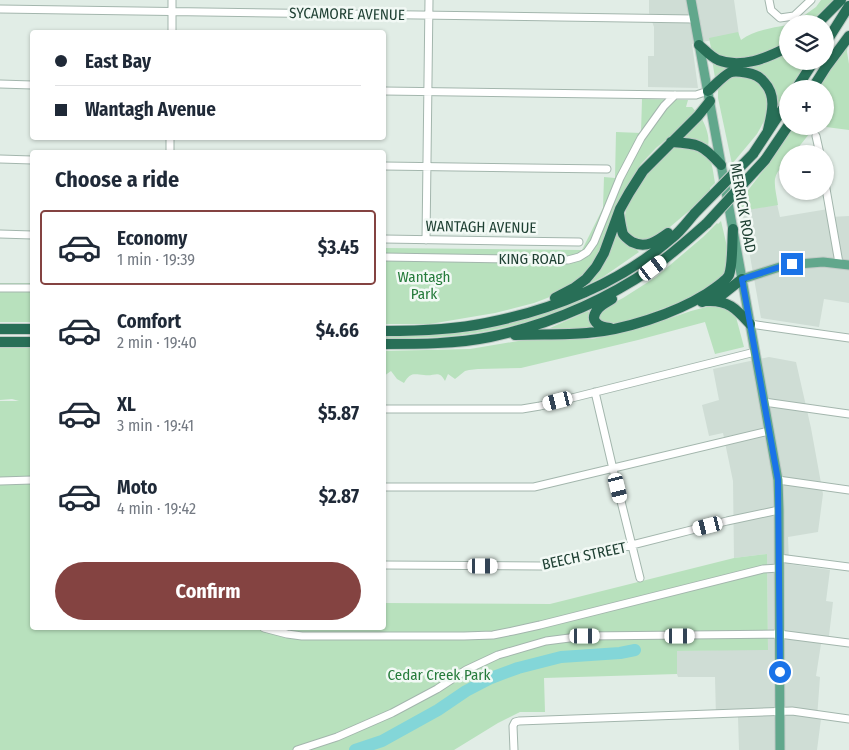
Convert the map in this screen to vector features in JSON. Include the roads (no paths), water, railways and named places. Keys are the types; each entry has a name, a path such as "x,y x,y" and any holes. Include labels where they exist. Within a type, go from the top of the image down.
{"highway":[{"path":"826,15 841,0"},
{"path":"834,30 849,6"},
{"path":"818,80 849,36"},
{"path":"699,45 716,59 727,62 744,63 754,61 779,51"},
{"path":"486,324 561,295 580,284 586,278 596,267 604,253 620,209 643,171 698,116 709,96 729,73 740,71 753,73 763,80 770,89 773,100 768,130"},
{"path":"386,330 414,331 486,324 552,306 587,292 618,276 673,238 753,154 779,114"},
{"path":"618,328 604,327 596,324 594,315 599,308 670,255 707,223 765,160 782,135"},
{"path":"671,142 692,143 702,146 721,165"},
{"path":"619,214 623,234 638,244 648,245 695,213"},
{"path":"679,308 698,299 728,277 733,229"},
{"path":"489,337 526,328 592,303 624,287 670,255"},
{"path":"386,344 415,344 533,334 585,334 618,328 723,294 742,279"},
{"path":"702,302 716,301 728,304 738,311 750,324"},
{"path":"0,329 30,329"},
{"path":"0,342 30,342"}],"main road":[{"name":"MERRICK ROAD","path":"691,0 778,480 780,750"},
{"path":"742,279 786,265 823,262 849,265"}],"street":[{"path":"172,0 172,30"},
{"path":"426,240 429,0"},
{"path":"769,0 771,10 780,18 794,16 811,0"},
{"name":"SYCAMORE AVENUE","path":"0,9 694,19"},
{"path":"0,84 30,85"},
{"path":"386,91 709,96"},
{"name":"KING ROAD","path":"386,257 568,260 587,252 594,242 620,178 641,138 674,95"},
{"path":"816,136 818,145"},
{"path":"0,159 30,160"},
{"path":"386,166 607,169"},
{"path":"828,200 839,264"},
{"path":"0,234 30,235"},
{"name":"WANTAGH AVENUE","path":"386,239 579,242"},
{"path":"0,288 30,288"},
{"path":"750,324 849,338"},
{"path":"386,408 522,409 755,352"},
{"path":"595,392 640,578"},
{"path":"764,402 849,414"},
{"path":"386,488 534,487 770,431"},
{"path":"0,481 30,480"},
{"path":"778,480 849,490"},
{"name":"BEECH STREET","path":"386,566 542,566 779,510"},
{"path":"779,558 849,567"},
{"path":"272,630 302,636 493,635 513,632 763,569 779,568"},
{"path":"296,750 337,737 384,717 437,689 466,670 498,655 531,644 561,638 585,636 780,634 849,643"},
{"path":"514,750 513,726 515,722 519,721 780,711 849,719"}],"waterway":[{"path":"355,750 382,741 438,710 466,691 491,678 518,668 561,657 620,653 635,650"}],"park label":[{"name":"Wantagh Park","path":"424,286"},
{"name":"Cedar Creek Park","path":"439,675"}]}
